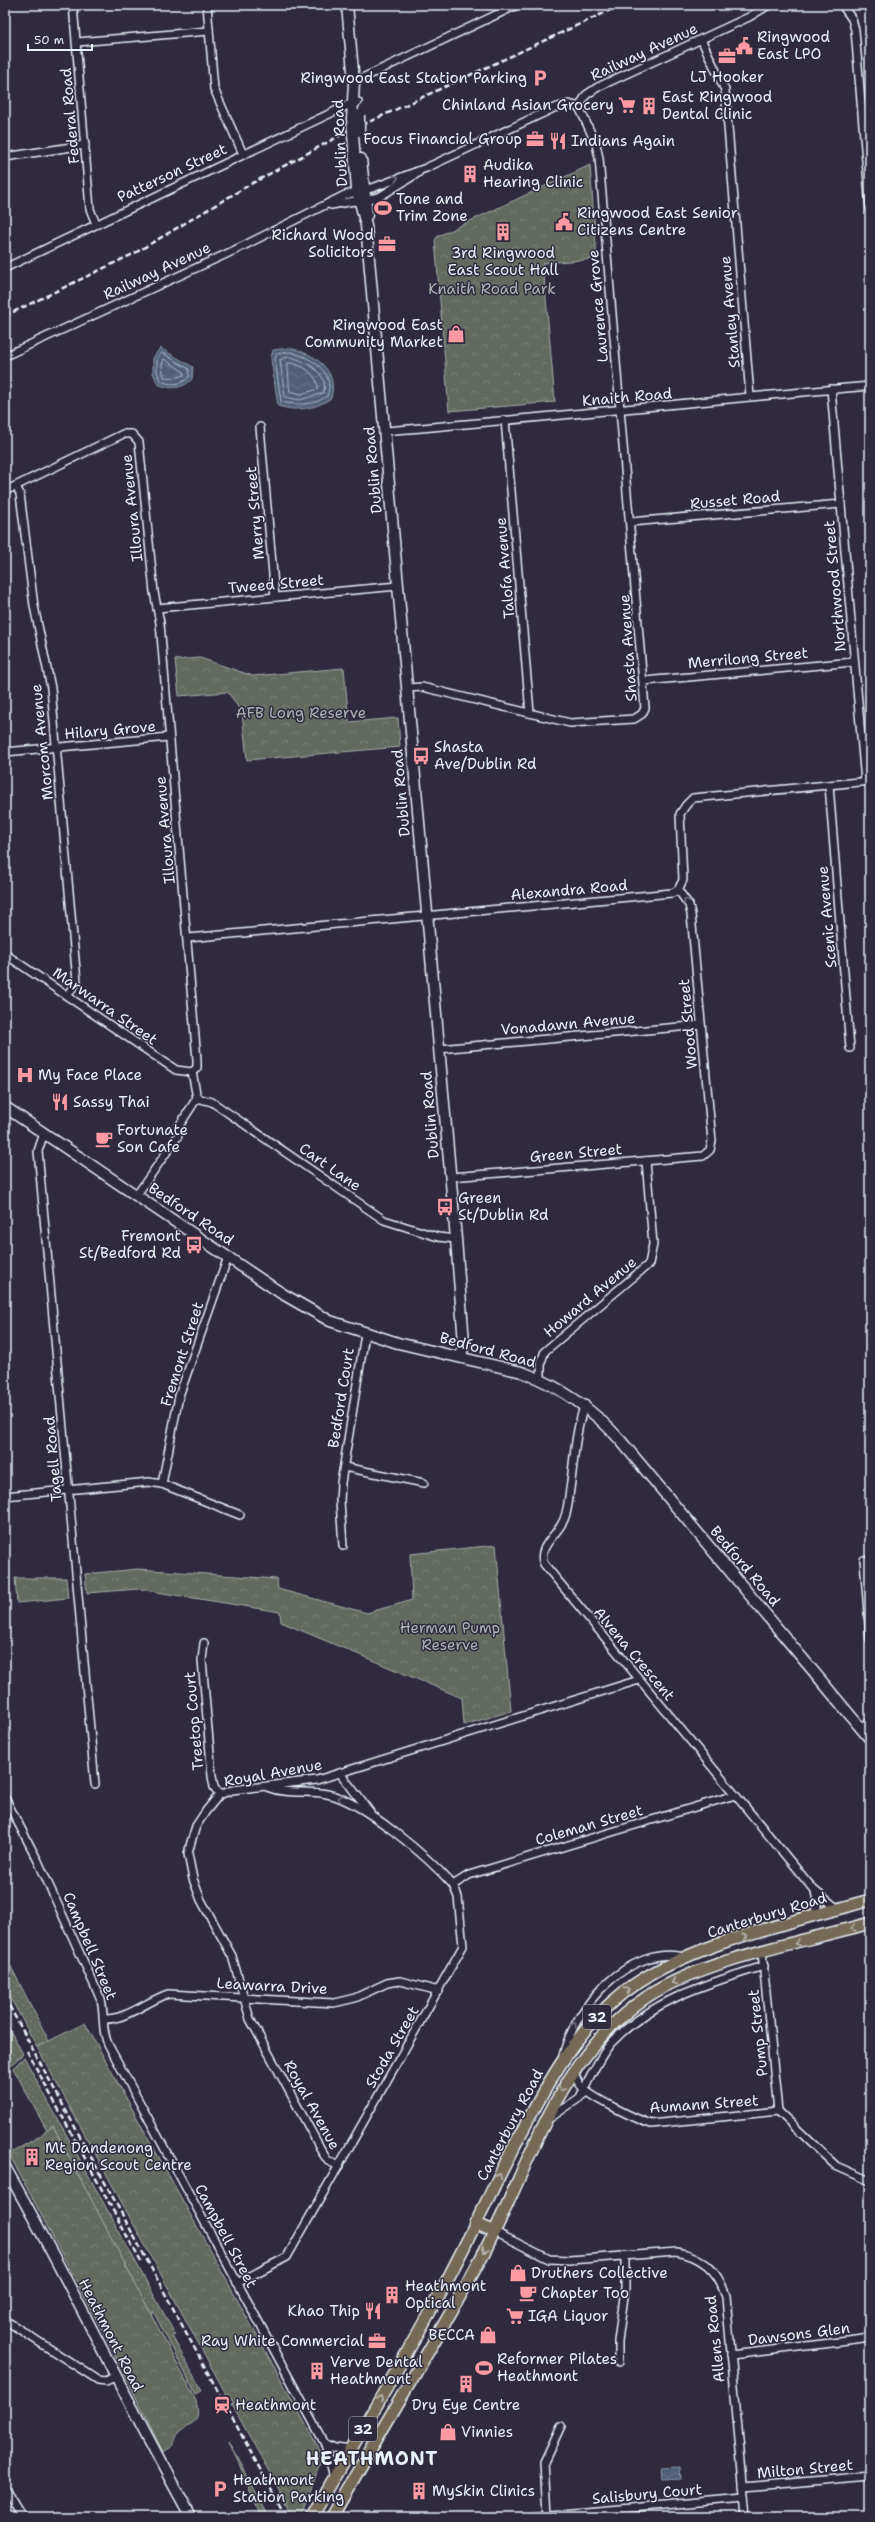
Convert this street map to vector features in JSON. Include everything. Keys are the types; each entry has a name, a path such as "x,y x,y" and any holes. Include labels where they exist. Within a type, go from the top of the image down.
{"main road":[{"name":"Dublin Road","path":"347,5 354,82 356,132 385,431 456,1239 464,1343 461,1357"},
{"name":"Bedford Road","path":"5,1107 281,1293 330,1321 365,1334 461,1357 541,1379 585,1404 600,1417 621,1441 870,1739"},
{"name":"Canterbury Road","path":"314,2516 334,2478 437,2298 525,2125 562,2062 585,2031 609,2005 642,1980 664,1966 686,1957 870,1900"},
{"name":"Canterbury Road","path":"332,2516 495,2232 543,2123 574,2070 596,2041 629,2011 649,1996 693,1974 762,1952 870,1923"},
{"name":"Heathmont Road","path":"5,2167 117,2376 132,2409 191,2517"},
{"path":"475,2223 495,2232"},
{"path":"402,2359 417,2368"}],"street":[{"name":"Federal Road","path":"73,5 90,209 96,224"},
{"path":"206,5 214,89 243,154"},
{"path":"354,82 518,5"},
{"name":"Railway Avenue","path":"5,356 320,208 362,195 426,168 554,108 569,104 579,107 586,95 598,87 749,17 769,5"},
{"path":"842,5 852,19 855,30 870,208"},
{"path":"77,42 209,31"},
{"name":"Stanley Avenue","path":"701,40 725,90 750,396"},
{"name":"Patterson Street","path":"5,268 243,154 355,103"},
{"name":"Laurence Grove","path":"579,107 596,144 599,158 620,411"},
{"path":"5,156 85,144"},
{"name":"Railway Avenue","path":"362,195 379,196 426,168"},
{"name":"Knaith Road","path":"385,431 620,411 750,396 870,386"},
{"name":"Northwood Street","path":"831,389 854,662 868,781"},
{"name":"Shasta Avenue","path":"407,688 422,687 530,712 570,723 634,719 642,714 645,708 644,681 620,411"},
{"name":"Talofa Avenue","path":"505,420 530,712"},
{"name":"Merry Street","path":"260,427 275,597"},
{"name":"Illoura Avenue","path":"16,486 123,434 132,434 139,442 154,592 157,608 188,938 197,1060 196,1068 192,1072 197,1098"},
{"path":"5,491 16,486"},
{"name":"Morcom Avenue","path":"16,486 20,494 34,606 52,688 77,982 67,995"},
{"name":"Russet Road","path":"630,522 841,504"},
{"name":"Tweed Street","path":"157,608 398,586"},
{"name":"Merrilong Street","path":"644,681 854,662"},
{"name":"Hilary Grove","path":"5,752 169,737"},
{"path":"678,890 683,880 680,814 686,805 694,798 868,781"},
{"name":"Scenic Avenue","path":"829,785 850,1048"},
{"name":"Alexandra Road","path":"188,938 672,894 678,890"},
{"name":"Wood Street","path":"678,890 689,905 691,914 712,1141 710,1150 703,1156"},
{"name":"Marwarra Street","path":"5,954 176,1070 192,1072"},
{"name":"Vonadawn Avenue","path":"439,1049 701,1025"},
{"path":"136,1196 178,1136 179,1126 197,1098"},
{"name":"Cart Lane","path":"197,1098 212,1102 384,1220 438,1238 456,1239"},
{"name":"Tagell Road","path":"44,1133 38,1151 95,1784"},
{"name":"Green Street","path":"450,1177 703,1156"},
{"name":"Howard Avenue","path":"541,1379 541,1362 545,1351 649,1264 653,1244 646,1161"},
{"name":"Fremont Street","path":"162,1484 179,1396 228,1257"},
{"name":"Bedford Court","path":"343,1546 340,1501 365,1334"},
{"name":"Alvena Crescent","path":"585,1404 579,1423 568,1508 563,1523 543,1550 541,1559 639,1680 814,1890 838,1910"},
{"name":"Bedford Court","path":"344,1467 424,1483"},
{"path":"5,1496 149,1482 162,1484 240,1515"},
{"path":"864,1560 870,1639"},
{"name":"Treetop Court","path":"204,1643 202,1660 212,1776 214,1788 219,1796"},
{"name":"Royal Avenue","path":"339,2166 328,2161 324,2155 250,2019 232,1956 201,1900 189,1865 188,1854 196,1826 219,1796 232,1790 309,1781 340,1773 639,1680"},
{"path":"861,1728 870,1721"},
{"path":"340,1773 374,1816"},
{"path":"265,1787 278,1791 327,1794 349,1801 374,1816 453,1885"},
{"name":"Coleman Street","path":"453,1885 476,1873 735,1795"},
{"name":"Campbell Street","path":"5,1798 38,1861 101,2000 104,2019 103,2031 109,2046 325,2444 334,2478"},
{"name":"Stoda Street","path":"237,2284 287,2257 439,1992 463,1946 459,1903 453,1885"},
{"path":"812,1917 818,1904 814,1890"},
{"name":"Pump Street","path":"762,1952 778,2111"},
{"path":"562,2062 567,2037 585,2007 616,1974 639,1963 670,1954 686,1957"},
{"path":"543,2123 583,2092 597,2064 613,2042 651,2011 697,1987 764,1966"},
{"name":"Leawarra Drive","path":"104,2019 118,2018 154,1998 168,1994 334,2003 355,1998 387,1983 400,1981 439,1992"},
{"path":"574,2070 583,2092"},
{"name":"Aumann Street","path":"583,2092 592,2093 640,2121 651,2124 778,2111"},
{"path":"778,2111 836,2166 870,2181"},
{"name":"Allens Road","path":"495,2232 549,2259 570,2260 676,2252 691,2254 706,2264 717,2275 724,2289 746,2517"},
{"path":"618,2362 618,2341 625,2289 625,2255"},
{"path":"5,2320 98,2380 106,2380 117,2376"},
{"name":"Dawsons Glen","path":"731,2355 862,2339 870,2335"},
{"path":"547,2516 544,2462 561,2426"},
{"path":"325,2444 335,2448 351,2450"},
{"name":"Milton Street","path":"743,2487 870,2476"},
{"path":"5,2489 22,2517"},
{"name":"Salisbury Court","path":"529,2517 744,2498"}],"green space":[{"name":"Knaith Road Park","path":"590,165 597,259 543,263 555,402 449,411 435,240 438,236"},
{"name":"AFB Long Reserve","path":"200,658 253,676 344,668 349,722 398,718 400,747 247,760 242,713 228,692 179,696 175,660"},
{"name":"Herman Pump Reserve","path":"496,1545 511,1711 464,1725 462,1698 281,1622 280,1612 138,1589 87,1593 85,1574 138,1569 277,1579 278,1589 367,1613 412,1600 410,1554"},
{"path":"15,1578 66,1578 68,1598 17,1603"},
{"path":"5,1955 49,2041 37,2047 5,1988"},
{"path":"5,2021 23,2054 11,2065 5,2054"},
{"path":"85,2023 316,2443 322,2458 301,2517 291,2517 285,2505 287,2504 232,2405 235,2404 229,2393 226,2394 37,2047"},
{"path":"24,2057 175,2334 172,2336 202,2391 196,2394 153,2311 151,2316 53,2126 47,2131 13,2068"},
{"path":"53,2126 196,2400 198,2414 197,2418 179,2433 171,2447 163,2452 111,2347 9,2154 40,2136"},
{"path":"229,2441 268,2515 271,2513 273,2517 261,2517"}],"water":[{"path":"160,348 193,367 192,379 184,385 176,388 158,384 153,373 153,358"},
{"path":"290,348 308,354 316,359 328,371 333,388 331,398 319,405 306,408 292,409 278,406 271,359 273,350"},
{"path":"524,2375 531,2375 533,2379 529,2381 522,2381 521,2377"},
{"path":"680,2467 681,2479 662,2480 661,2468"}],"railway":[{"path":"5,316 135,253 249,185 341,135 621,5"},
{"path":"5,1998 286,2517"},
{"path":"27,2051 141,2262"}],"place":[{"name":"Ringwood East LPO","path":"744,46"},
{"name":"LJ Hooker","path":"727,56"},
{"name":"Ringwood East Station Parking","path":"540,78"},
{"name":"Chinland Asian Grocery","path":"627,105"},
{"name":"East Ringwood Dental Clinic","path":"649,106"},
{"name":"Focus Financial Group","path":"535,139"},
{"name":"Indians Again","path":"558,141"},
{"name":"Audika Hearing Clinic","path":"470,174"},
{"name":"Tone and Trim Zone","path":"383,208"},
{"name":"Ringwood East Senior Citizens Centre","path":"564,222"},
{"name":"3rd Ringwood East Scout Hall","path":"503,232"},
{"name":"Richard Wood Solicitors","path":"387,244"},
{"name":"Ringwood East Community Market","path":"456,334"},
{"name":"Shasta Ave/Dublin Rd","path":"421,756"},
{"name":"My Face Place","path":"25,1075"},
{"name":"Sassy Thai","path":"60,1102"},
{"name":"Fortunate Son Cafe","path":"104,1139"},
{"name":"Green St/Dublin Rd","path":"445,1207"},
{"name":"Fremont St/Bedford Rd","path":"194,1245"},
{"name":"Mt Dandenong Region Scout Centre","path":"32,2157"},
{"name":"Druthers Collective","path":"518,2273"},
{"name":"Chapter Too","path":"528,2293"},
{"name":"Heathmont Optical","path":"392,2295"},
{"name":"Khao Thip","path":"373,2311"},
{"name":"IGA Liquor","path":"515,2316"},
{"name":"BECCA","path":"488,2335"},
{"name":"Ray White Commercial","path":"377,2341"},
{"name":"Reformer Pilates Heathmont","path":"484,2368"},
{"name":"Verve Dental Heathmont","path":"317,2371"},
{"name":"Dry Eye Centre","path":"466,2384"},
{"name":"Heathmont","path":"222,2405"},
{"name":"Vinnies","path":"448,2432"},
{"name":"Heathmont Station Parking","path":"220,2489"},
{"name":"MySkin Clinics","path":"419,2491"}],"district":[{"name":"HEATHMONT","path":"372,2458"}]}
